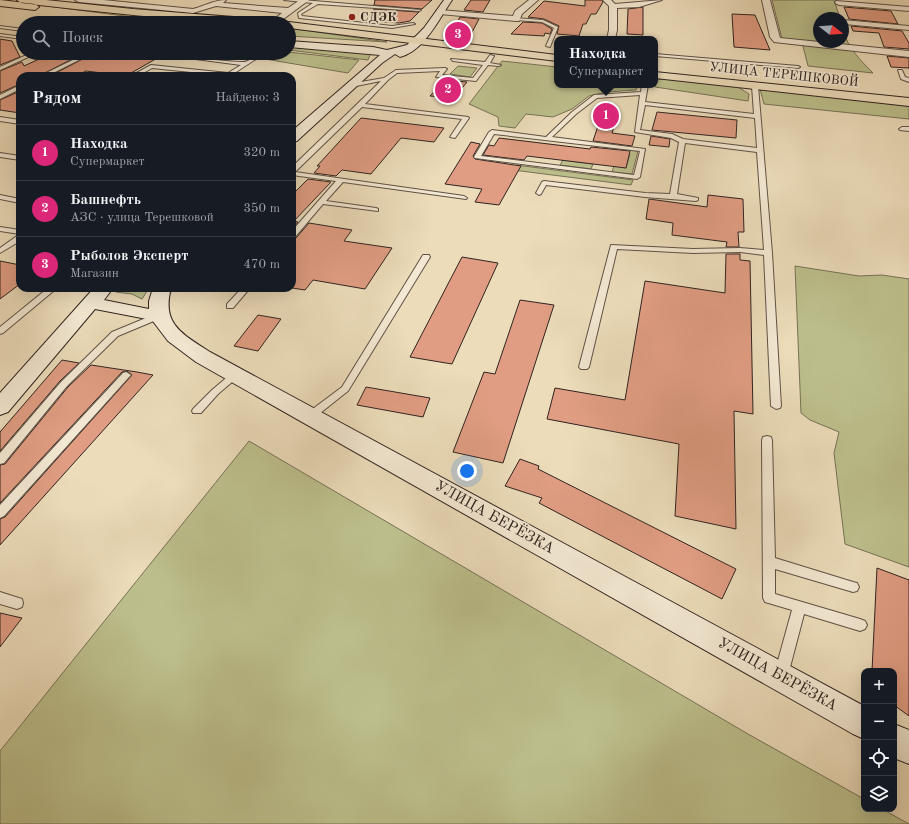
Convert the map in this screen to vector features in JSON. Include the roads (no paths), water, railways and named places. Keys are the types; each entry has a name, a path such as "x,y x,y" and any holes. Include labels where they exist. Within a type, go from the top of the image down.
{"main road":[{"path":"21,0 180,16"},
{"path":"371,66 401,54 414,45 448,0"},
{"path":"0,3 111,16"},
{"path":"296,27 414,45 456,56 489,60 554,64"},
{"path":"296,38 414,45 554,58"},
{"path":"296,44 373,50 388,54"},
{"path":"296,134 371,66 388,54 414,45"},
{"name":"УЛИЦА ТЕРЕШКОВОЙ","path":"658,68 909,95"},
{"name":"УЛИЦА ТЕРЕШКОВОЙ","path":"658,74 909,102"},
{"path":"0,407 101,292"},
{"path":"91,303 158,316 158,298 160,292"},
{"name":"УЛИЦА БЕРЁЗКА","path":"158,316 164,325 181,341 202,357 861,721"},
{"path":"897,742 909,748"}],"street":[{"path":"79,0 193,11 222,0"},
{"path":"440,12 516,19 518,12 534,0"},
{"path":"612,36 613,30 610,3 639,5 658,0"},
{"path":"766,0 774,37 776,40 909,54"},
{"path":"284,16 304,1"},
{"path":"214,4 291,11"},
{"path":"849,12 909,8"},
{"path":"849,15 909,28"},
{"path":"849,39 855,48"}],"lane":[{"path":"286,0 419,10"},
{"path":"316,3 300,14 300,17 392,27 414,24"},
{"path":"345,11 353,5"},
{"path":"383,14 388,8"},
{"path":"516,19 543,21 556,28 548,46"},
{"path":"354,24 358,20"},
{"path":"0,22 16,24"},
{"path":"0,27 16,29"},
{"path":"0,35 16,37"},
{"path":"658,55 798,67"},
{"path":"456,56 438,76 474,80 489,60 499,65"},
{"path":"0,69 20,60"},
{"path":"51,72 76,60"},
{"path":"213,60 246,64"},
{"path":"234,72 253,60"},
{"path":"141,72 158,63"},
{"path":"151,66 197,72"},
{"path":"296,168 386,79 396,72 445,69"},
{"path":"900,71 903,78 909,80"},
{"path":"351,85 386,79"},
{"path":"755,86 756,116 768,253 776,406"},
{"path":"644,88 637,131 672,136 682,141 759,150"},
{"path":"0,97 16,89"},
{"path":"548,138 643,150 637,177 477,157 492,132 548,138 574,113 596,96 643,93"},
{"path":"642,103 756,116"},
{"path":"361,105 466,118 453,136"},
{"path":"0,119 16,121"},
{"path":"902,129 909,129"},
{"path":"673,196 682,141"},
{"path":"0,155 16,157"},
{"path":"296,173 464,198"},
{"path":"296,231 341,180"},
{"path":"539,193 544,183 646,195 696,199"},
{"path":"0,197 16,200"},
{"path":"322,202 376,210"},
{"path":"0,229 16,231"},
{"path":"0,251 16,241"},
{"path":"584,367 614,247 693,251 740,250 768,253"},
{"path":"310,416 345,389 426,257"},
{"path":"0,331 48,292"},
{"path":"230,306 242,292"},
{"path":"0,460 64,384 115,334 158,316"},
{"path":"0,513 126,375"},
{"path":"197,411 215,392 235,375"},
{"path":"767,440 769,598 860,625"},
{"path":"769,562 853,587"},
{"path":"0,598 17,603"},
{"path":"780,677 799,607"}],"place":[{"name":"СДЭК","path":"352,17"},
{"name":"Рыболов Эксперт","path":"458,35"},
{"name":"Башнефть","path":"448,90"},
{"name":"Находка","path":"606,116"}]}
